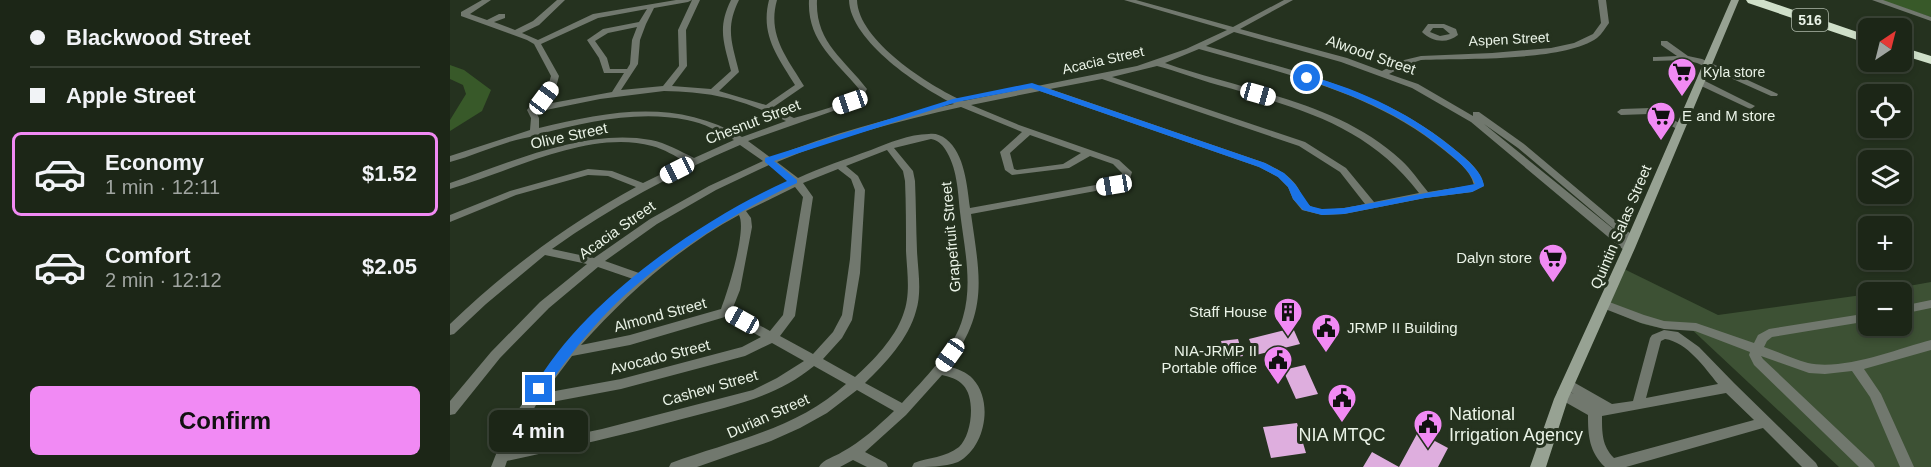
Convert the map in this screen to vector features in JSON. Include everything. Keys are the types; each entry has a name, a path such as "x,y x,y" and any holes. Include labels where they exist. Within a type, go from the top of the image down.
{"highway":[{"name":"516","path":"1752,0 1858,36"},
{"path":"1912,54 1931,60"}],"main road":[{"name":"Quintin Salas Street","path":"1538,467 1565,389 1735,0"}],"street":[{"path":"487,0 464,14 517,32 537,43 555,76 555,80 531,111"},
{"path":"517,32 536,23 561,0"},
{"path":"537,43 589,18 688,0"},
{"path":"666,88 683,66 682,30 696,0"},
{"path":"714,91 735,72 726,33 728,14 735,0"},
{"path":"768,107 800,86 772,37 768,18 773,0"},
{"name":"Chesnut Street","path":"452,326 544,251 644,187 741,141 850,102 860,96 863,89 840,64 813,23 813,0"},
{"path":"853,0 859,21 881,49 912,75 959,102 1123,166 1127,172 1126,180 1114,185 965,212"},
{"name":"Alwood Street","path":"1128,0 1387,71 1449,97 1494,125 1583,197 1630,243"},
{"name":"Alwood Street","path":"1142,0 1231,28"},
{"name":"Acacia Street","path":"1231,28 1278,0"},
{"name":"Acacia Street","path":"450,410 489,363 526,325 596,262 706,190 768,160 804,147 959,102 1101,75 1154,62 1289,0"},
{"name":"Aspen Street","path":"1387,71 1413,60 1550,51 1576,46 1594,36 1605,25 1602,0"},
{"path":"1876,0 1931,19"},
{"path":"615,93 634,64 636,40 652,6"},
{"path":"488,21 502,16"},
{"path":"630,71 607,71 603,58 592,45 591,40 606,31 642,24"},
{"path":"1445,38 1458,56"},
{"path":"1664,43 1685,58 1708,65 1774,94"},
{"path":"1036,87 1262,165 1281,175 1292,186 1302,204 1312,210 1329,213 1479,186 1479,180 1473,172 1445,145 1409,119 1380,104 1335,86 1195,45"},
{"path":"1656,59 1685,58"},
{"path":"1154,62 1305,108 1330,118 1367,138 1394,158 1425,195"},
{"name":"Alwood Street","path":"1387,71 1462,111 1518,153 1571,200 1630,243"},
{"path":"1101,75 1309,148 1343,170 1371,204"},
{"path":"1700,82 1750,106"},
{"path":"531,111 615,93 666,88 714,91 768,107 792,122"},
{"path":"531,111 535,118 534,134"},
{"path":"1621,112 1651,111 1680,127"},
{"name":"Avocado Street","path":"450,159 534,134 620,115 669,114 702,121 741,141 768,160 808,197 789,316 772,337 745,351 621,384 531,401"},
{"path":"1029,131 1005,152 1010,170 1015,173 1066,166 1089,152"},
{"name":"Grapefruit Street","path":"826,467 852,453 902,409 940,369 960,341 969,318 973,290 961,180 955,160 943,141 930,136 889,147"},
{"name":"Olive Street","path":"450,186 551,153 620,141 651,143 694,162"},
{"path":"500,461 531,401 566,352 598,315 640,277 693,238 740,209 793,182 889,147"},
{"name":"Durian Street","path":"676,467 724,453 814,416 856,384 884,356 906,327 912,308 913,288 910,181 908,171 889,147"},
{"name":"Cashew Street","path":"500,461 756,394 776,385 827,348 846,323 855,275 860,190 855,178 838,164"},
{"path":"450,219 501,197 588,172 609,173 644,187"},
{"path":"1571,200 1583,197"},
{"name":"Almond Street","path":"566,352 630,340 726,312 734,290 747,227 746,218 740,209"},
{"path":"544,251 596,262 640,277"},
{"path":"1604,304 1641,319 1664,325 1696,327 1809,368 1828,370 1856,367 1931,345"},
{"path":"1912,308 1931,304"},
{"path":"726,312 902,409"},
{"path":"1858,319 1769,333 1762,338 1755,355 1758,362 1868,467"},
{"path":"1638,405 1656,338 1668,332 1681,337 1728,387 1811,467"},
{"path":"1856,367 1875,394 1907,467"},
{"path":"918,467 947,461 960,454 968,447 975,429 977,416 972,386 964,378 940,369"},
{"path":"1565,389 1595,412 1728,387"},
{"path":"1565,389 1610,409"},
{"path":"1595,412 1594,440 1598,449 1613,466 1766,422"},
{"path":"852,453 881,467"}],"shaded area":[{"path":"1880,0 1931,0 1931,17"},
{"path":"450,65 464,70 491,90 482,111 450,131 450,120 466,94 463,85 450,79"},
{"path":"1624,269 1718,315 1858,296 1858,336 1912,336 1912,285 1931,282 1931,467 1839,467 1687,325 1656,327 1637,322 1608,309"}],"building":[{"path":"1293,328 1300,344 1256,355 1249,339"},
{"name":"Staff House","path":"1238,339 1243,356 1226,359 1221,341"},
{"path":"1305,365 1318,394 1296,399 1283,370"},
{"path":"1297,423 1306,453 1271,458 1263,427"},
{"name":"National Irrigation Agency","path":"1418,432 1448,448 1438,467 1399,467"},
{"path":"1372,452 1399,467 1363,467"}],"place":[{"name":"Kyla store","path":"1682,98"},
{"name":"E and M store","path":"1661,142"},
{"name":"Dalyn store","path":"1553,284"},
{"name":"Staff House","path":"1288,338"},
{"name":"JRMP II Building","path":"1326,354"},
{"name":"NIA-JRMP II Portable office","path":"1278,386"},
{"name":"NIA MTQC","path":"1342,424"},
{"name":"National Irrigation Agency","path":"1428,450"}],"route":[{"path":"539,389 566,352 598,315 640,277 715,223 766,194 793,182 768,160 804,147 912,116 931,107 955,100 1032,85 1262,165 1281,175 1292,186 1298,199 1306,208 1322,212 1344,211 1371,204 1472,189 1479,186 1479,180 1463,162 1434,136 1409,119 1363,96 1307,78"}]}
